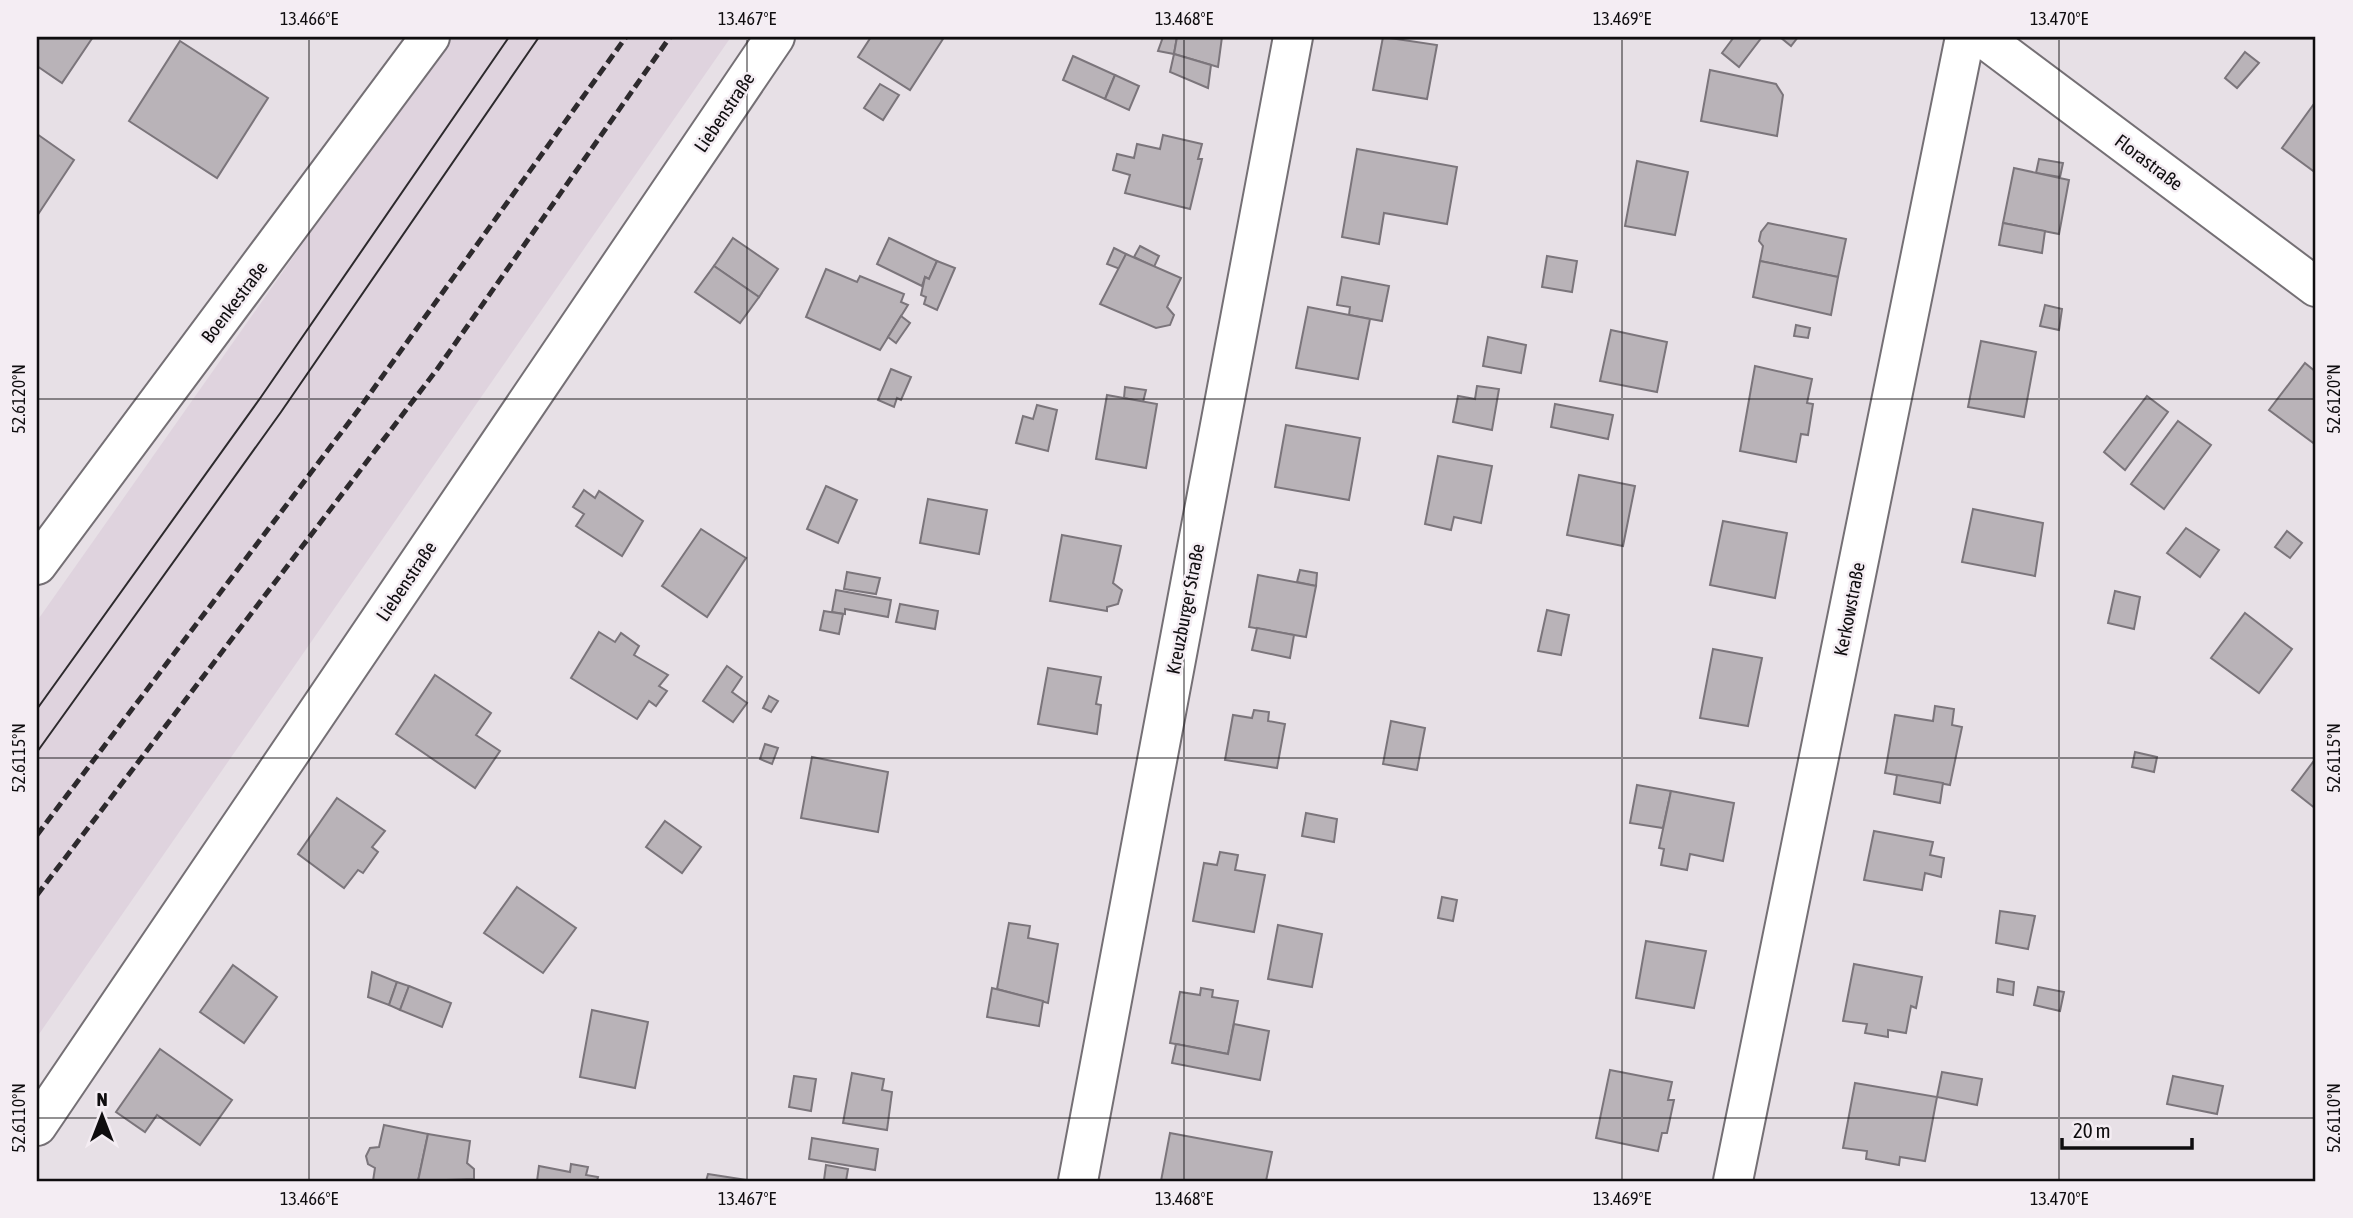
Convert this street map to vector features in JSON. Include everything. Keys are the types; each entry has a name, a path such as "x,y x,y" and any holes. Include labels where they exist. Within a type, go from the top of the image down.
{"street":[{"name":"Boenkestraße","path":"37,565 430,37"},
{"name":"Liebenstraße","path":"37,1126 775,37"},
{"name":"Kreuzburger Straße","path":"1078,1181 1293,37"},
{"name":"Kerkowstraße","path":"1733,1181 1965,37"},
{"name":"Florastraße","path":"1982,37 2316,287"}],"shaded area":[{"path":"448,37 731,37 37,1037 37,621"}],"building":[{"path":"37,37 93,37 62,83 37,66"},
{"path":"871,37 943,39 910,90 858,57"},
{"path":"1163,37 1177,37 1174,54 1158,51"},
{"path":"1177,37 1222,37 1218,67 1174,54"},
{"path":"1383,37 1437,45 1427,99 1373,90"},
{"path":"1734,37 1762,37 1739,67 1722,53"},
{"path":"1780,37 1798,37 1791,46"},
{"path":"180,41 268,98 217,178 129,121"},
{"path":"2245,52 2259,63 2237,88 2225,78"},
{"path":"1174,54 1211,65 1208,88 1170,72"},
{"path":"1073,56 1115,75 1105,99 1063,80"},
{"path":"1710,70 1776,84 1783,95 1777,136 1701,121"},
{"path":"1115,75 1139,86 1129,110 1105,99"},
{"path":"880,84 899,95 883,120 864,108"},
{"path":"2316,101 2316,173 2282,148"},
{"path":"37,134 74,160 37,216"},
{"path":"1163,135 1202,144 1198,159 1202,159 1190,209 1125,193 1130,175 1113,170 1117,154 1134,158 1137,144 1160,149"},
{"path":"1357,149 1457,167 1447,224 1384,213 1379,244 1342,237"},
{"path":"2039,159 2063,163 2060,177 2036,173"},
{"path":"1637,161 1688,172 1675,235 1625,226"},
{"path":"2014,168 2069,180 2059,234 2003,223"},
{"path":"1768,223 1846,239 1838,277 1760,261 1763,246 1759,241 1761,232"},
{"path":"2003,223 2045,231 2042,253 1999,245"},
{"path":"733,238 778,269 759,297 714,266"},
{"path":"889,238 937,261 929,279 925,277 922,286 877,264"},
{"path":"1140,246 1159,256 1154,267 1134,257"},
{"path":"1114,248 1126,254 1120,269 1107,264"},
{"path":"1126,254 1181,278 1167,307 1174,315 1170,325 1156,328 1100,304"},
{"path":"1547,256 1577,261 1572,292 1542,287"},
{"path":"937,261 955,268 937,310 924,304 926,297 921,295 925,277 929,279"},
{"path":"1760,261 1838,277 1831,315 1753,297"},
{"path":"714,266 759,297 740,323 695,292"},
{"path":"826,269 857,282 860,276 904,294 901,302 908,305 880,350 806,317"},
{"path":"1342,277 1389,286 1382,321 1349,315 1350,307 1337,305"},
{"path":"2045,305 2062,309 2059,330 2040,326"},
{"path":"1308,307 1370,319 1358,379 1296,368"},
{"path":"901,316 910,323 896,343 888,337"},
{"path":"1796,325 1810,328 1808,338 1794,336"},
{"path":"1611,330 1667,342 1657,392 1600,381"},
{"path":"1488,337 1526,345 1521,373 1483,366"},
{"path":"1981,341 2036,352 2024,417 1968,407"},
{"path":"2305,363 2316,372 2316,445 2269,410"},
{"path":"1755,366 1812,379 1807,403 1813,404 1808,435 1801,434 1796,462 1740,451"},
{"path":"891,369 911,377 901,400 897,398 894,407 878,400"},
{"path":"1477,386 1499,389 1492,430 1453,422 1458,396 1475,399"},
{"path":"1125,387 1146,390 1143,402 1124,398"},
{"path":"1107,395 1157,404 1146,468 1096,459"},
{"path":"2147,396 2168,412 2125,470 2104,452"},
{"path":"1555,404 1613,415 1608,439 1551,427"},
{"path":"1037,405 1057,410 1048,451 1016,443 1023,416 1033,419"},
{"path":"2178,421 2211,445 2164,509 2131,484"},
{"path":"1286,425 1360,438 1349,500 1275,487"},
{"path":"1438,456 1492,466 1481,523 1454,517 1451,530 1425,524"},
{"path":"1579,475 1635,486 1623,546 1567,535"},
{"path":"826,486 857,500 838,543 807,529"},
{"path":"584,490 595,498 599,491 643,521 622,556 576,526 584,514 573,507"},
{"path":"928,499 987,510 979,554 920,543"},
{"path":"1973,509 2043,523 2035,576 1962,562"},
{"path":"1723,521 1787,533 1775,598 1710,585"},
{"path":"2186,528 2219,550 2200,577 2167,553"},
{"path":"701,529 746,558 707,617 662,586"},
{"path":"2287,531 2302,543 2290,558 2275,547"},
{"path":"1062,535 1121,546 1113,583 1122,590 1118,604 1107,607 1107,611 1050,601"},
{"path":"1300,570 1317,573 1316,586 1297,582"},
{"path":"847,572 880,578 876,594 844,589"},
{"path":"1258,575 1316,586 1306,637 1249,627"},
{"path":"836,590 891,600 888,617 845,609 845,614 832,612"},
{"path":"2115,591 2140,597 2134,629 2108,623"},
{"path":"900,604 938,611 935,629 896,622"},
{"path":"1547,610 1569,615 1561,655 1538,651"},
{"path":"824,611 843,614 839,634 820,630"},
{"path":"2245,613 2292,649 2259,693 2211,658"},
{"path":"1257,628 1294,635 1290,658 1252,650"},
{"path":"599,632 615,642 621,633 639,646 634,655 668,675 659,686 667,691 656,706 649,701 637,719 571,678"},
{"path":"1713,649 1762,658 1748,726 1700,718"},
{"path":"727,666 742,677 732,692 747,703 733,722 703,701"},
{"path":"1048,668 1101,677 1096,704 1101,705 1097,734 1038,724"},
{"path":"435,675 491,713 476,735 500,751 475,788 396,734"},
{"path":"769,696 778,701 771,712 763,708"},
{"path":"1935,706 1954,709 1952,725 1962,727 1950,785 1885,773 1895,715 1933,721"},
{"path":"1254,710 1269,712 1268,721 1285,724 1277,768 1225,760 1233,715 1252,718"},
{"path":"1391,721 1425,728 1417,770 1383,764"},
{"path":"765,744 778,748 772,764 760,759"},
{"path":"2135,752 2157,757 2154,772 2132,767"},
{"path":"812,757 888,772 878,832 801,818"},
{"path":"2316,758 2316,809 2292,790"},
{"path":"1897,775 1943,783 1940,803 1894,794"},
{"path":"1637,785 1671,791 1663,828 1630,823"},
{"path":"1671,791 1734,803 1723,861 1690,854 1687,870 1661,865 1664,849 1659,848"},
{"path":"337,798 385,831 372,847 378,852 363,873 358,870 344,888 298,854"},
{"path":"1306,813 1337,819 1334,842 1302,836"},
{"path":"665,821 701,847 682,873 646,847"},
{"path":"1874,831 1933,842 1930,855 1944,858 1941,877 1925,873 1922,890 1864,880"},
{"path":"1220,852 1238,855 1235,870 1265,875 1254,932 1193,921 1204,863 1217,865"},
{"path":"517,887 576,928 543,973 484,933"},
{"path":"1442,897 1457,900 1453,921 1438,918"},
{"path":"2000,911 2035,916 2028,949 1996,943"},
{"path":"1009,923 1030,926 1028,938 1058,944 1048,1003 997,989"},
{"path":"1278,925 1322,934 1312,987 1268,979"},
{"path":"1646,941 1706,951 1694,1008 1636,998"},
{"path":"1854,964 1922,977 1916,1008 1911,1006 1906,1033 1888,1030 1888,1037 1865,1033 1867,1024 1843,1021"},
{"path":"233,965 277,997 244,1043 200,1012"},
{"path":"372,972 397,982 389,1005 368,997"},
{"path":"1998,979 2014,982 2013,995 1997,992"},
{"path":"397,982 409,986 400,1010 389,1005"},
{"path":"409,986 451,1003 442,1027 400,1010"},
{"path":"2038,987 2064,992 2060,1011 2034,1005"},
{"path":"992,988 1043,1001 1039,1026 987,1017"},
{"path":"1201,988 1213,990 1212,997 1238,1001 1228,1054 1170,1043 1180,992 1200,995"},
{"path":"592,1010 648,1022 635,1088 580,1077"},
{"path":"1234,1024 1269,1031 1260,1080 1172,1063 1176,1044 1228,1054"},
{"path":"160,1049 232,1100 200,1145 157,1115 145,1132 116,1112"},
{"path":"1610,1070 1672,1082 1668,1100 1674,1100 1667,1133 1662,1133 1658,1151 1596,1138"},
{"path":"1942,1072 1982,1079 1977,1105 1937,1097"},
{"path":"852,1073 884,1079 882,1090 892,1092 887,1130 843,1123"},
{"path":"794,1076 816,1079 811,1111 789,1107"},
{"path":"2173,1076 2223,1086 2217,1114 2167,1104"},
{"path":"1855,1083 1937,1097 1925,1161 1900,1157 1899,1165 1866,1159 1867,1151 1843,1148"},
{"path":"384,1125 428,1134 418,1181 373,1181 375,1168 368,1164 366,1156 370,1148 379,1147"},
{"path":"1170,1133 1272,1152 1266,1181 1161,1181"},
{"path":"428,1134 470,1141 467,1163 474,1169 474,1179 418,1181"},
{"path":"812,1138 878,1149 875,1170 809,1159"},
{"path":"571,1164 588,1167 586,1175 598,1177 597,1181 537,1181 539,1166 570,1172"},
{"path":"826,1165 848,1169 846,1181 824,1180"},
{"path":"708,1174 753,1181 706,1181"}],"tram line":[{"path":"37,709 261,397 509,37"},
{"path":"37,752 281,412 539,37"}],"railway":[{"path":"37,835 359,409 626,37"},
{"path":"37,895 438,368 670,37"}]}
